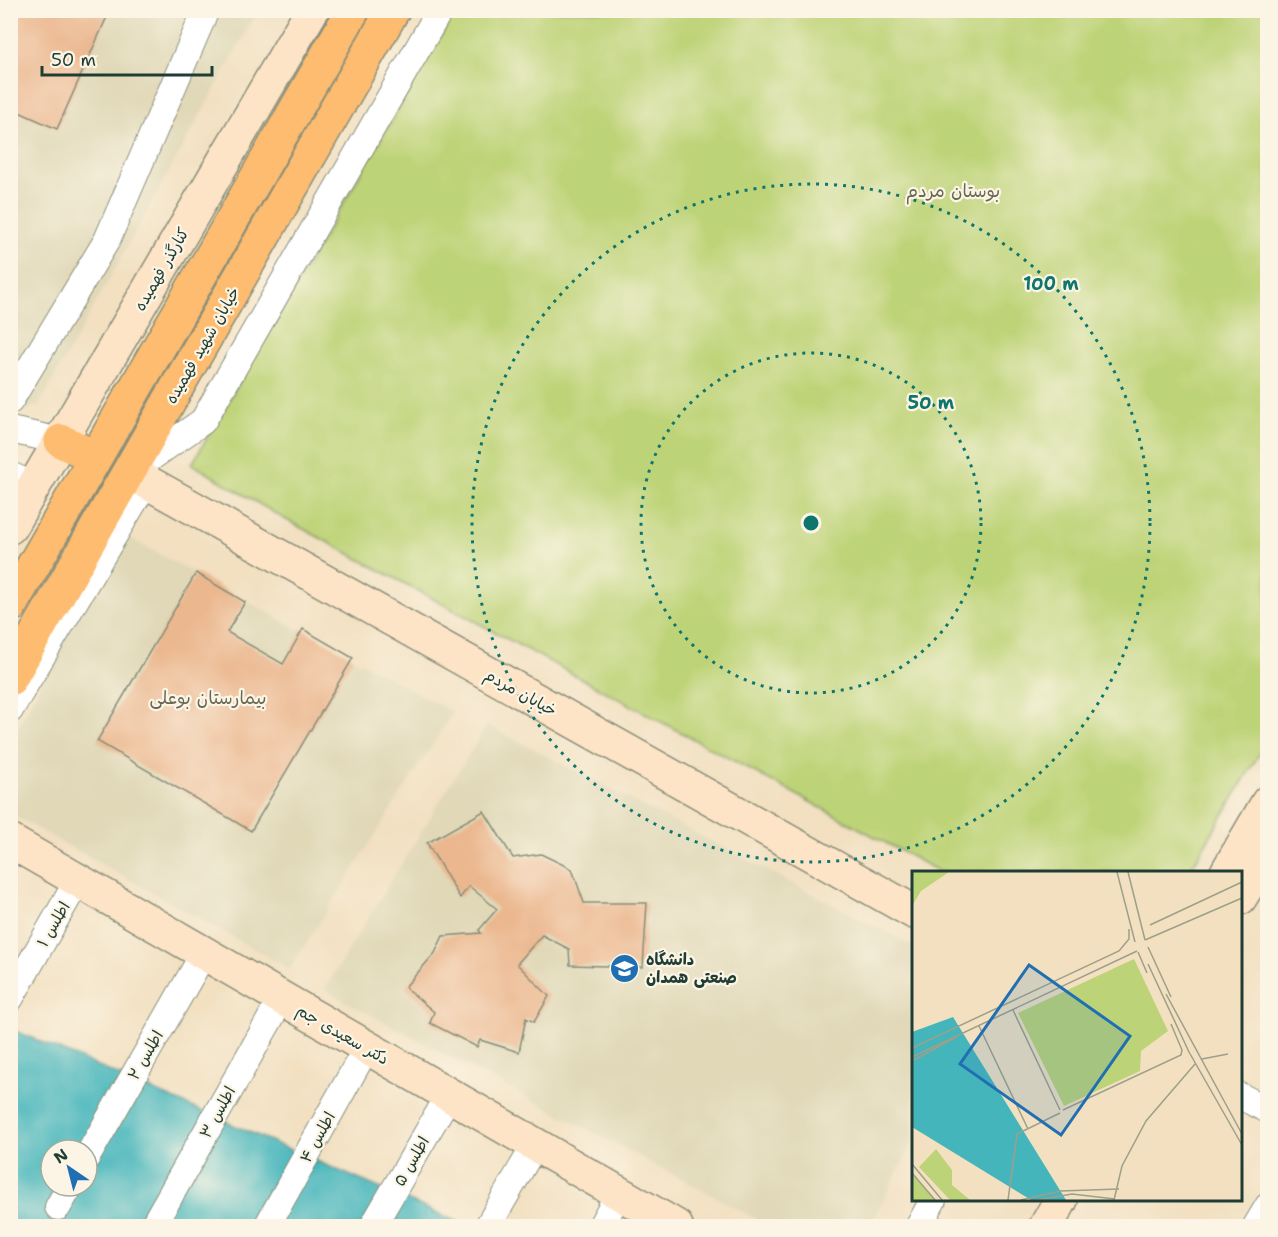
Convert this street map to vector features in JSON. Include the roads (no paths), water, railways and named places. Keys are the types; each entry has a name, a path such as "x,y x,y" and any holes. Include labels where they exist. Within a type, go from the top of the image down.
{"main road":[{"path":"10,606 353,10"},
{"name":"خیابان شهید فهمیده","path":"10,680 138,477 393,10"},
{"path":"61,441 95,457"}],"street":[{"path":"10,401 107,240 206,10"},
{"name":"کنارگذر فهمیده","path":"10,527 23,480 61,441 312,10"},
{"path":"10,710 138,477 203,421 440,10"},
{"path":"10,430 61,441"},
{"name":"خیابان مردم","path":"138,477 912,911"},
{"path":"1228,871 1268,802"},
{"name":"دکتر سعیدی جم","path":"10,841 676,1227"},
{"path":"1242,895 1268,853"},
{"name":"اطلس ۱","path":"10,999 78,880"},
{"name":"اطلس ۲","path":"98,1138 204,953"},
{"name":"اطلس ۳","path":"153,1227 282,998"},
{"name":"اطلس ۴","path":"267,1227 366,1047"},
{"name":"اطلس ۵","path":"373,1227 449,1095"},
{"path":"1242,1097 1268,1110"},
{"path":"488,1227 535,1144"},
{"path":"601,1227 619,1194"},
{"path":"919,1227 932,1201"},
{"path":"1046,1227 1060,1201"},
{"path":"1256,1227 1268,1206"}],"water":[{"path":"11,1029 467,1226 11,1226"}],"place":[{"name":"دانشگاه صنعتی همدان","path":"625,968"}],"district":[{"name":"بوستان مردم","path":"953,191"},
{"name":"بیمارستان بوعلی","path":"208,698"}]}
